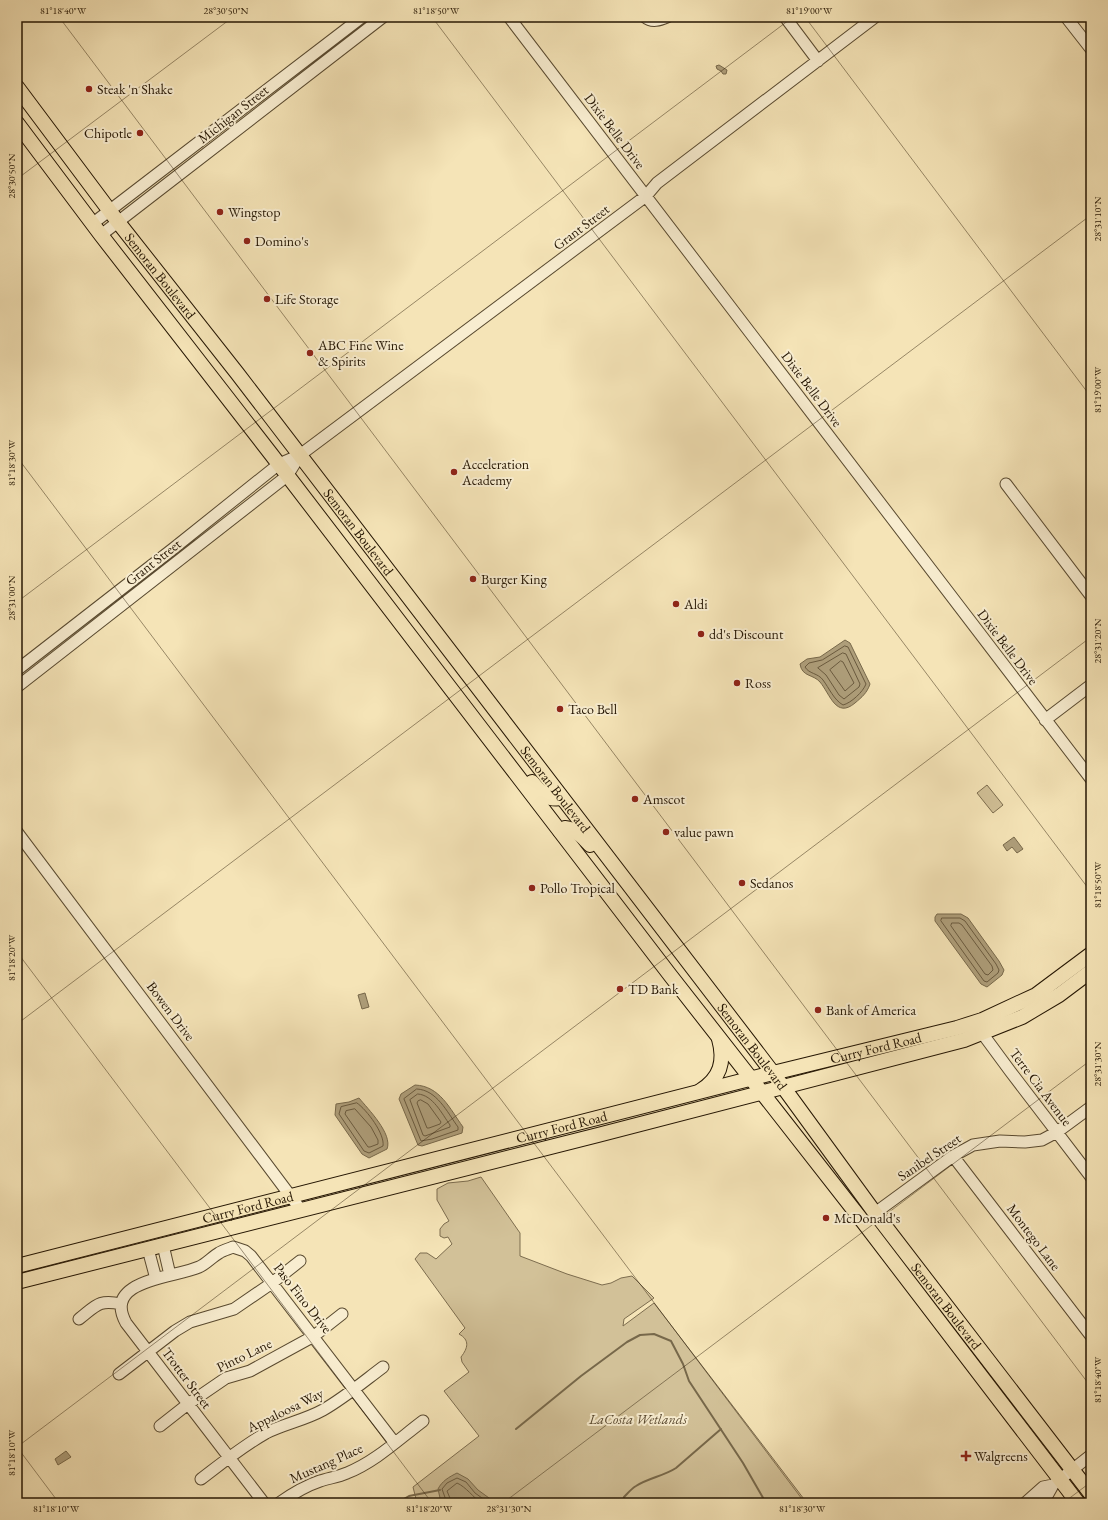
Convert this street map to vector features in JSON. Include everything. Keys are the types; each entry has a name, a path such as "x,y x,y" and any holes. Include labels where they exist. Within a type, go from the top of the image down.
{"main road":[{"name":"Semoran Boulevard","path":"17,87 114,216 194,317 784,1087 876,1213 1091,1494"},
{"name":"Semoran Boulevard","path":"17,123 92,224 279,464 719,1038 864,1223 1057,1482 1078,1503"},
{"path":"392,613 400,612 414,616 433,630"},
{"path":"462,704 472,706 478,710 543,794 551,799 562,798"},
{"path":"560,831 564,828 570,828 591,846 606,855"},
{"name":"Curry Ford Road","path":"17,1266 773,1073 957,1028 982,1020 1036,995 1091,954"},
{"name":"Curry Ford Road","path":"17,1282 762,1093 964,1040 1022,1017 1059,995 1091,971"},
{"path":"982,1033 985,1027 1025,1007 1036,995"},
{"path":"698,1092 709,1086 720,1070 722,1062 722,1049 719,1038"},
{"path":"505,1158 509,1150 514,1146 581,1128 594,1119"},
{"path":"417,1180 440,1169 488,1156 497,1144"},
{"path":"148,1248 164,1235 196,1226 226,1213"},
{"path":"38,1276 81,1260 131,1248 137,1243 141,1234"},
{"path":"17,1271 57,1257"}],"street":[{"name":"Michigan Street","path":"101,235 114,216 362,17"},
{"name":"Michigan Street","path":"92,224 114,216 384,17"},
{"name":"Dixie Belle Drive","path":"509,17 1091,779"},
{"path":"645,17 648,20 658,21 667,17"},
{"path":"785,17 818,61"},
{"name":"Grant Street","path":"22,666 279,464 300,455 646,196 657,183 874,17"},
{"path":"1066,17 1091,49"},
{"name":"Grant Street","path":"18,685 287,476 300,455"},
{"path":"1006,484 1091,596"},
{"path":"174,548 182,559"},
{"path":"105,602 113,612"},
{"path":"22,666 34,673"},
{"path":"1045,720 1091,685"},
{"name":"Bowen Drive","path":"17,832 301,1210"},
{"name":"Terre Cia Avenue","path":"982,1033 1091,1177"},
{"name":"Sanibel Street","path":"876,1213 953,1156 973,1145 1000,1141 1025,1142 1042,1140 1057,1132 1091,1107"},
{"name":"Montego Lane","path":"953,1156 1091,1336"},
{"path":"163,1245 170,1275"},
{"name":"Paso Fino Drive","path":"156,1279 199,1267 220,1252 233,1247 244,1251 251,1256 314,1336 394,1442"},
{"path":"78,1319 96,1305 103,1302 121,1304 127,1294 137,1285 156,1279 148,1248"},
{"path":"119,1374 190,1322 234,1309 272,1283 300,1261"},
{"name":"Trotter Street","path":"121,1304 122,1315 126,1323 264,1503"},
{"name":"Pinto Lane","path":"160,1426 188,1404 226,1378 250,1371 314,1336 342,1314"},
{"name":"Appaloosa Way","path":"201,1479 265,1434 279,1427 324,1410 354,1390 383,1367"},
{"name":"Mustang Place","path":"280,1503 300,1489 320,1481 346,1474 373,1459 423,1421"},
{"path":"1038,1503 1048,1494 1057,1482 1091,1455"},
{"path":"1024,1503 1043,1487 1057,1482"}],"green space":[{"path":"987,785 1003,805 993,813 977,793"},
{"name":"LaCosta Wetlands","path":"481,1177 520,1233 520,1256 567,1274 602,1285 611,1283 621,1278 632,1276 654,1298 624,1319 623,1326 654,1303 807,1503 417,1503 413,1487 479,1436 444,1391 469,1372 462,1362 461,1357 467,1344 463,1336 459,1334 465,1328 415,1259 420,1253 427,1253 436,1259 452,1244 448,1237 444,1238 440,1236 440,1229 449,1221 437,1200 437,1189 448,1183 468,1181"}],"water":[{"path":"719,65 727,70 726,74 723,74 717,69 716,66"},
{"path":"845,640 850,643 870,684 860,699 848,707 843,708 838,707 834,703 820,682 805,673 800,664 807,659 820,657"},
{"path":"1014,837 1023,849 1017,853 1012,847 1007,851 1003,845"},
{"path":"937,914 961,914 968,918 999,961 1004,970 1002,975 987,987 981,984 935,921"},
{"path":"365,993 369,1007 362,1009 358,995"},
{"path":"415,1085 424,1086 431,1089 444,1100 463,1127 462,1133 422,1146 418,1145 399,1099 401,1094"},
{"path":"359,1098 379,1122 388,1143 387,1149 369,1158 362,1154 335,1115 336,1104 349,1102"},
{"path":"66,1451 71,1457 58,1465 55,1459"},
{"path":"457,1473 468,1479 478,1490 496,1503 444,1503 440,1498 438,1489 446,1480"}],"waterway":[{"path":"516,1429 581,1376 627,1342 640,1335 654,1334 671,1341 683,1364 689,1381 743,1463 766,1503"},
{"path":"623,1503 624,1497 634,1487 676,1468 721,1429"},
{"path":"397,1503 409,1496 440,1490"}],"place":[{"name":"Steak 'n Shake","path":"89,89"},
{"name":"Chipotle","path":"140,133"},
{"name":"Wingstop","path":"220,212"},
{"name":"Domino's","path":"247,241"},
{"name":"Life Storage","path":"267,299"},
{"name":"ABC Fine Wine & Spirits","path":"310,353"},
{"name":"Acceleration Academy","path":"454,472"},
{"name":"Burger King","path":"473,579"},
{"name":"Aldi","path":"676,604"},
{"name":"dd's Discount","path":"701,634"},
{"name":"Ross","path":"737,683"},
{"name":"Taco Bell","path":"560,709"},
{"name":"Amscot","path":"635,799"},
{"name":"value pawn","path":"666,832"},
{"name":"Sedanos","path":"742,883"},
{"name":"Pollo Tropical","path":"532,888"},
{"name":"TD Bank","path":"620,989"},
{"name":"Bank of America","path":"818,1010"},
{"name":"McDonald's","path":"826,1218"},
{"name":"Walgreens","path":"966,1456"}]}
